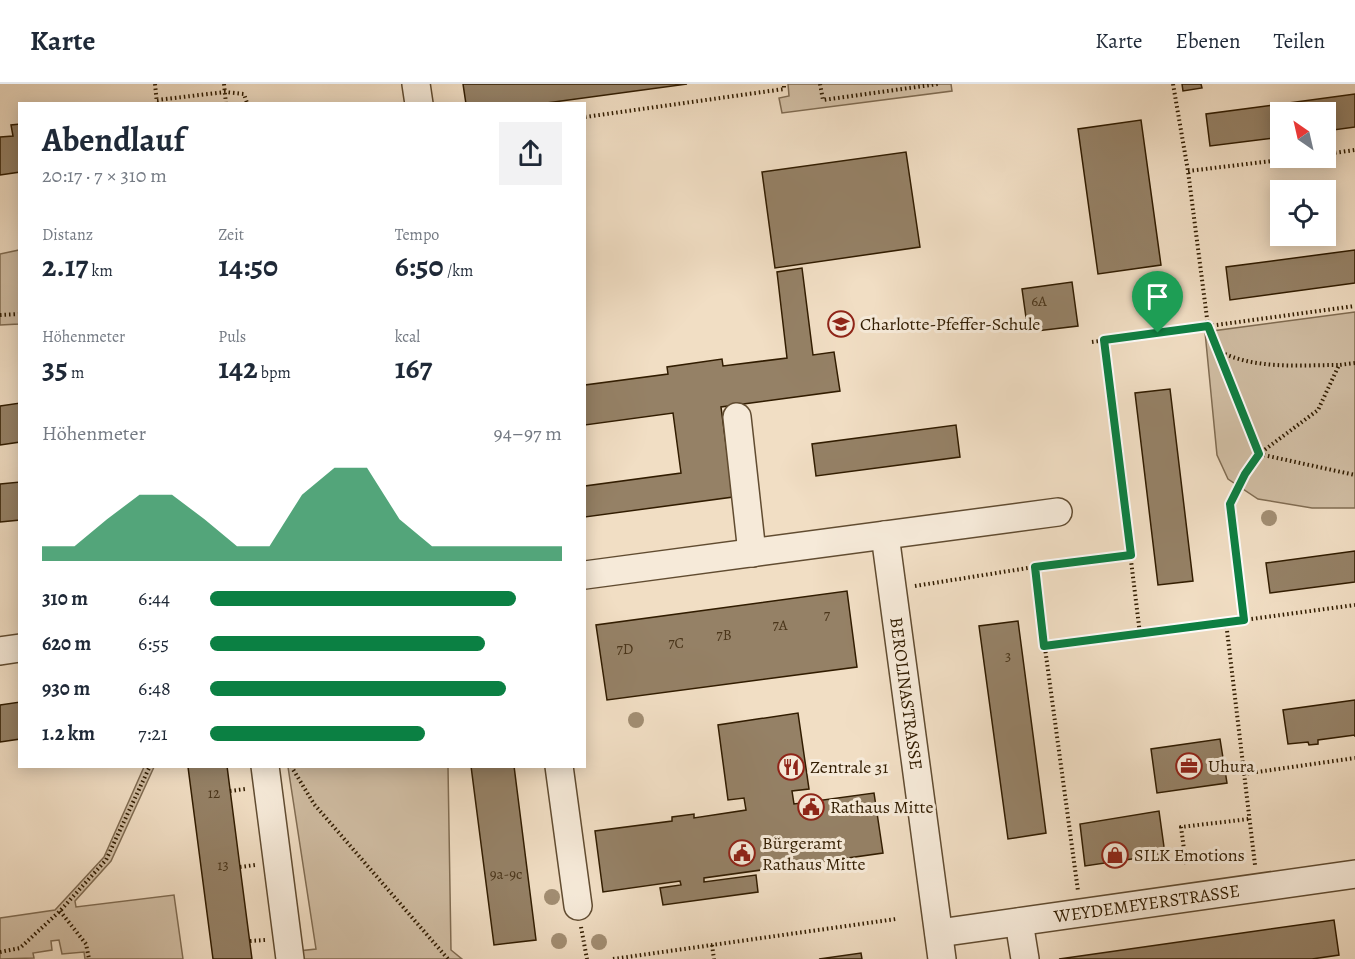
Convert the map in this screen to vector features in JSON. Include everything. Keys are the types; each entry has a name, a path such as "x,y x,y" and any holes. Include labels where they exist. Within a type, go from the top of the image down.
{"street":[{"path":"416,84 419,102"},
{"path":"737,417 752,553"},
{"path":"586,575 1058,512"},
{"name":"BEROLINASTRASSE","path":"885,535 940,946"},
{"path":"0,651 18,648"},
{"path":"265,768 290,959"},
{"path":"560,768 578,906"},
{"name":"WEYDEMEYERSTRASSE","path":"940,946 1019,922 1355,876"},
{"path":"1019,922 1025,959"}],"path":[{"path":"155,84 157,102 225,92 244,94 247,102"},
{"path":"224,84 226,102"},
{"path":"586,117 784,89 784,84"},
{"path":"820,84 823,100 938,84"},
{"path":"1173,84 1188,171 1208,326 1259,454"},
{"path":"1336,153 1355,150"},
{"path":"1188,171 1270,161"},
{"path":"1092,342 1355,306"},
{"path":"0,315 18,314"},
{"path":"1104,340 1140,634"},
{"path":"1217,350 1248,362 1339,365 1355,363"},
{"path":"1244,620 1230,504 1245,474 1259,454 1318,410 1339,365"},
{"path":"1259,454 1355,475"},
{"path":"914,586 1131,555"},
{"path":"1035,567 1081,913"},
{"path":"1044,646 1355,605"},
{"path":"1226,622 1258,888"},
{"path":"1244,774 1355,758"},
{"path":"0,952 20,948 60,911 106,860 149,768"},
{"path":"292,768 314,804 448,959"},
{"path":"1186,864 1181,827 1249,819"},
{"path":"578,906 587,959"},
{"path":"60,911 86,944 89,959"},
{"path":"613,959 896,920"},
{"path":"712,945 714,959"}],"shaded area":[{"path":"788,84 951,84 952,91 782,113 779,98 789,96"},
{"path":"18,250 18,324 0,325 0,254"},
{"path":"1355,312 1355,508 1312,508 1258,499 1228,479 1217,455 1205,332"},
{"path":"144,768 154,768 111,861 75,901 76,907 174,895 183,959 85,959 84,952 62,954 59,940 51,941 52,950 33,953 34,958 0,959 0,918 55,910 104,857"},
{"path":"288,768 448,768 451,950 462,959 291,959 289,952 316,949"}],"building":[{"path":"463,84 687,84 554,102 466,102"},
{"path":"1182,84 1201,84 1202,88 1183,91"},
{"path":"1355,94 1355,127 1336,130 1336,102 1295,102"},
{"path":"1270,105 1270,138 1210,146 1206,114"},
{"path":"1141,120 1161,265 1098,274 1078,129"},
{"path":"18,124 18,172 0,175 0,137 13,136 11,125"},
{"path":"906,152 920,247 775,268 762,172"},
{"path":"1355,250 1355,283 1230,300 1226,267"},
{"path":"802,268 813,355 834,352 840,391 721,407 733,497 586,517 586,486 681,473 673,413 586,425 586,385 668,374 667,367 722,359 723,366 787,358 777,272"},
{"path":"1072,282 1078,326 1028,332 1022,289"},
{"path":"1170,389 1193,581 1158,585 1135,393"},
{"path":"18,403 18,442 0,445 0,406"},
{"path":"956,425 960,457 816,476 812,444"},
{"path":"18,482 18,520 0,522 0,484"},
{"path":"1355,551 1355,582 1270,593 1266,563"},
{"path":"847,591 857,667 607,700 596,625"},
{"path":"1018,621 1046,833 1008,839 979,626"},
{"path":"1355,700 1355,735 1318,740 1318,744 1309,745 1308,742 1288,744 1283,710"},
{"path":"18,702 18,739 0,742 0,705"},
{"name":"Rathaus Mitte","path":"798,713 809,789 792,791 794,804 874,793 883,853 704,878 704,882 756,875 758,892 663,905 660,888 681,885 680,881 603,892 595,831 672,821 672,817 694,814 694,818 746,810 744,798 728,800 718,725"},
{"name":"Uhura","path":"1220,739 1227,783 1157,793 1151,749"},
{"path":"188,768 227,768 252,959 213,959"},
{"path":"471,768 514,768 536,940 494,945"},
{"path":"1159,811 1165,854 1085,866 1080,824"},
{"path":"1334,920 1339,955 1312,959 1059,959"},
{"path":"861,953 862,959 819,959"}],"place":[{"name":"Charlotte-Pfeffer-Schule","path":"841,324"},
{"name":"Uhura","path":"1189,766"},
{"name":"Zentrale 31","path":"791,767"},
{"name":"Rathaus Mitte","path":"811,807"},
{"name":"Bürgeramt Rathaus Mitte","path":"742,853"},
{"name":"SILK Emotions","path":"1115,855"}],"route":[{"path":"1208,326 1259,454 1245,474 1230,504 1244,620 1044,646 1035,567 1131,555 1104,340 1158,333 1208,326"}]}
